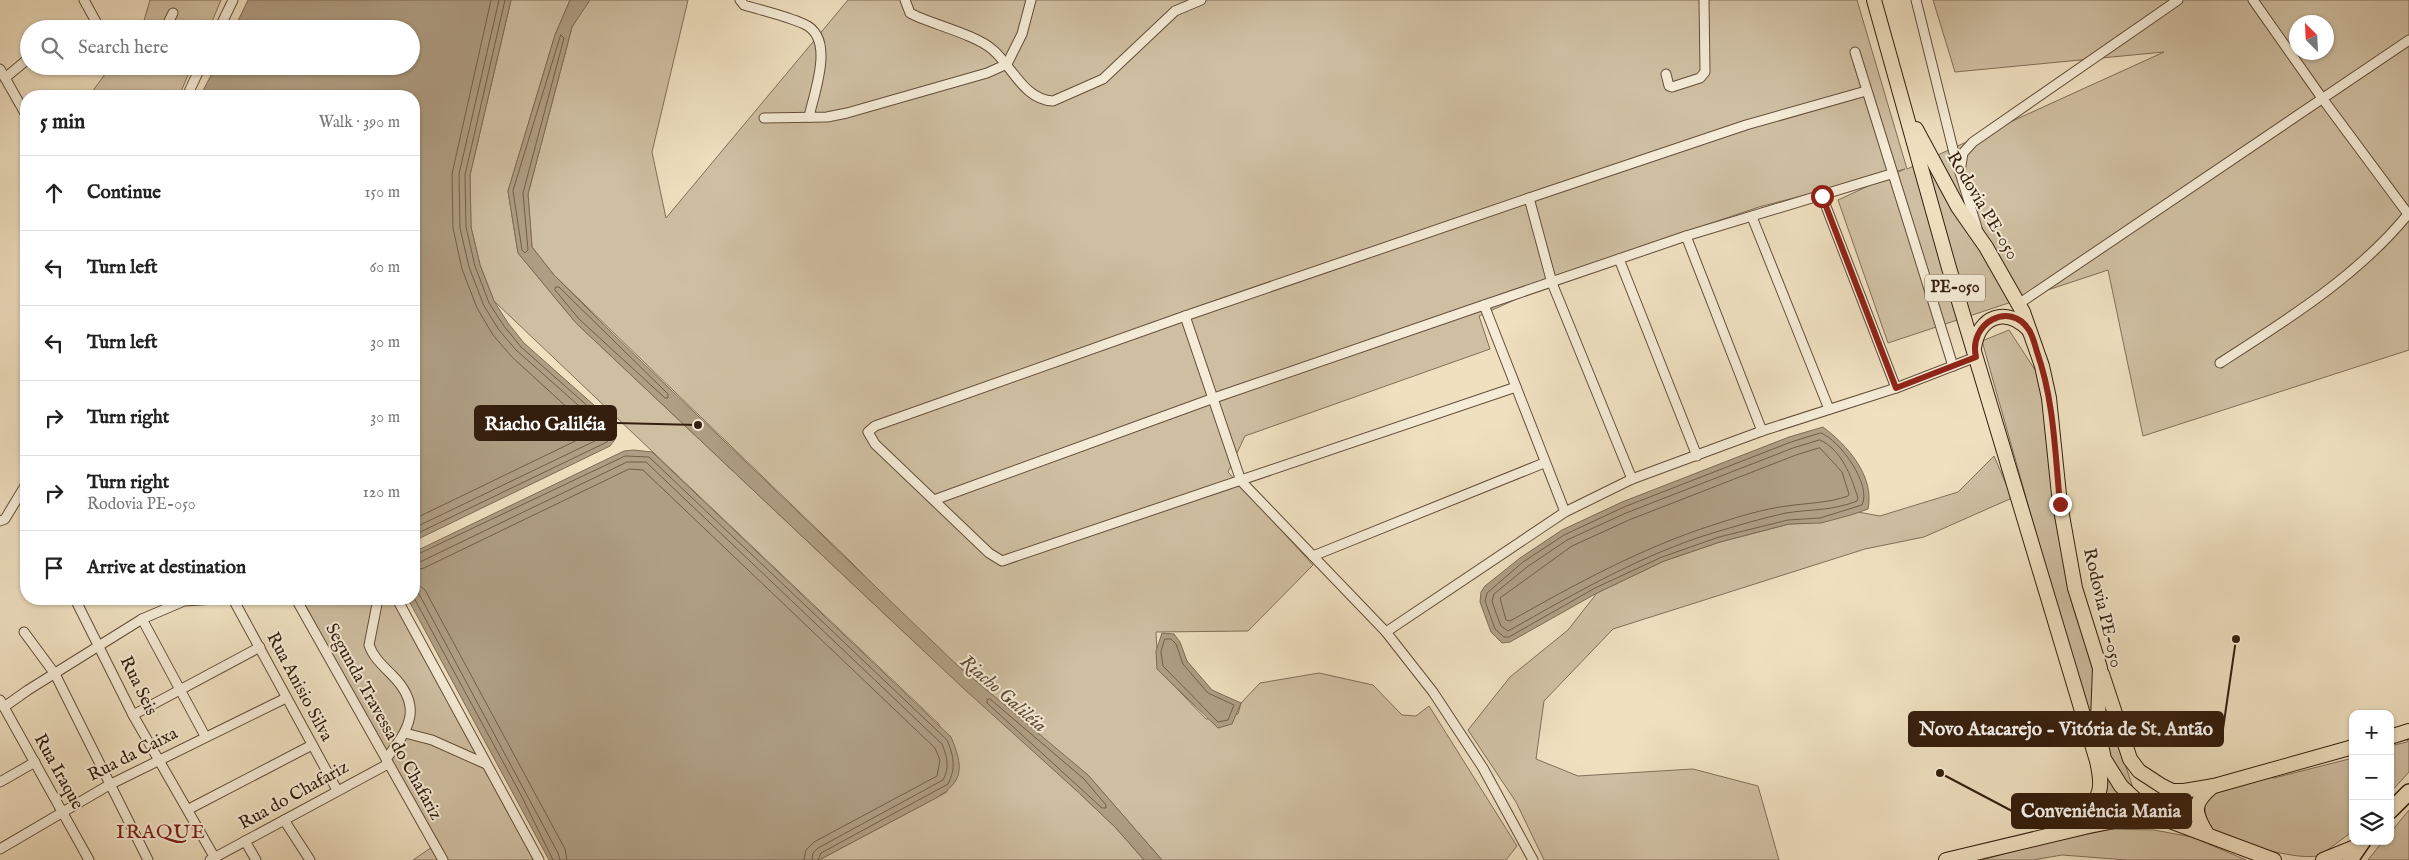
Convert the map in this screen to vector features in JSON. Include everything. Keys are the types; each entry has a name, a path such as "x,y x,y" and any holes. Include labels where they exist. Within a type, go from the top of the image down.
{"highway":[{"path":"2394,807 2409,792"},
{"path":"2350,860 2360,845"}],"main road":[{"name":"Rodovia PE-050","path":"1874,0 1975,353 2097,761 2100,778 2099,793 2082,815 2058,834"},
{"name":"Rodovia PE-050","path":"1902,101 1940,177 1964,218 2020,303 2030,331 2042,366 2049,398 2060,504 2075,588 2100,668 2098,720 2104,758 2121,786 2151,814"},
{"path":"1975,353 1976,335 1984,324 1995,318 2008,316 2020,321 2030,331"},
{"path":"2100,668 2130,759 2139,771 2172,792 2214,786 2349,748"},
{"path":"2394,736 2409,731"},
{"path":"2207,834 2198,820 2196,810 2201,796 2214,786"},
{"name":"PE-050","path":"1946,860 2151,814 2274,860"},
{"path":"2323,860 2357,845"}],"street":[{"path":"84,0 95,20"},
{"path":"223,20 233,0"},
{"path":"740,0 744,5 806,24 816,34 820,41 822,56 809,117"},
{"path":"905,0 910,12 916,16 985,44 1007,64 1016,78 1034,94 1047,101 1053,101 1103,79 1175,11 1201,0"},
{"path":"764,118 827,117 860,110 987,73 1007,64 1022,34 1031,0"},
{"path":"1666,74 1669,86 1672,87 1700,78 1705,72 1704,0"},
{"path":"1916,0 1960,172 1980,240"},
{"path":"1960,172 1963,153 1972,142 2178,0"},
{"path":"2220,363 2351,271 2375,251 2409,213 2322,98 2253,0"},
{"path":"169,20 172,13"},
{"path":"2020,303 2409,40"},
{"path":"1855,52 1953,366"},
{"path":"5,78 20,66"},
{"path":"0,69 20,104"},
{"path":"190,90 197,75"},
{"path":"1516,387 1002,561 989,553 875,444 868,435 870,429 1185,316 1746,125 1866,91"},
{"path":"934,500 1214,398 1686,236 1892,174"},
{"path":"1822,196 1896,388"},
{"path":"1530,198 1552,283 1632,479"},
{"path":"1752,217 1829,409"},
{"path":"1686,236 1762,431"},
{"path":"1619,259 1696,456"},
{"path":"1484,305 1544,463 1565,512"},
{"path":"1185,316 1241,481 1386,632 1433,692 1483,768 1532,860"},
{"path":"1386,632 1565,512 1632,479 1762,431 1896,388 1953,366 1975,353"},
{"path":"1312,556 1544,463"},
{"path":"0,521 5,519 20,494"},
{"name":"Rua Seis","path":"78,605 132,714 189,809 214,859"},
{"path":"3,710 55,674 142,619 172,605"},
{"name":"Rua Anisio Silva","path":"236,605 337,790"},
{"name":"Segunda Travessa do Chafariz","path":"299,605 443,860"},
{"path":"377,605 369,645 377,660 399,682 406,692 412,712 405,733 387,762"},
{"path":"400,605 539,860"},
{"path":"142,619 205,736"},
{"path":"24,632 55,674 148,860"},
{"path":"132,714 260,647"},
{"name":"Rua da Caixa","path":"0,849 109,785 205,736 286,698"},
{"name":"Rua Iraque","path":"3,710 35,762 89,860"},
{"path":"405,733 432,740 486,764"},
{"path":"189,809 312,745"},
{"path":"0,782 35,762"},
{"name":"Rua do Chafariz","path":"214,859 387,762"},
{"path":"284,820 310,860"},
{"path":"245,841 256,860"}],"shaded area":[{"path":"150,0 221,0 213,20 144,20"},
{"path":"511,0 570,0 555,35 508,191 518,253 576,323 894,623 1077,791 1115,827 1144,860 819,860 947,792 939,724 494,301 480,265 471,227 470,175"},
{"path":"588,0 688,0 652,152 666,218 848,0 1857,0 1907,169 2164,52 1955,72 1933,0 2409,0 2409,350 2143,436 2108,270 1888,343 1838,200 1905,169 1759,207 1605,259 1479,316 1490,349 1245,436 1228,472 1313,565 1248,631 1156,632 1158,669 1206,719 1238,714 1241,703 1260,683 1319,673 1373,685 1402,715 1416,716 1429,706 1517,846 1506,860 1162,860 1088,775 949,665 852,563 554,275 532,247 528,194 572,27"},
{"path":"104,75 188,75 182,90 93,90"},
{"path":"2009,330 2039,376 2061,545 2073,607 2138,803 2145,810 2080,823 2103,771 1982,341"},
{"path":"1994,456 2012,498 1924,537 1865,549 1613,629 1544,701 1536,759 1578,776 1693,769 1758,786 1779,860 1544,860 1516,802 1468,730 1510,677 1568,630 1597,593 1664,561 1720,542 1789,524 1810,523 1858,512 1880,516 1958,492"},
{"path":"305,605 400,605 537,860 413,860 435,845"},
{"path":"2409,737 2409,772 2394,789 2394,745 2407,742"},
{"path":"2349,759 2349,834 2318,856 2307,857 2279,853 2212,832 2205,810 2207,800 2215,791 2262,775 2274,778"},
{"path":"2409,810 2409,860 2368,860 2380,845 2394,845 2394,828"},
{"path":"2112,829 2154,830 2192,837 2246,860 2127,860 2062,855 2033,860 1982,860 2044,843"}],"water":[{"path":"248,0 511,0 470,175 471,227 480,265 494,301 524,343 613,422 616,434 615,440 610,446 420,538 420,90 203,90 211,75 420,75 420,20 238,20"},
{"path":"570,0 590,0 572,27 528,194 532,247 554,275 615,336 957,665 1088,775 1162,860 1144,860 1115,827 1077,791 963,688 576,323 518,253 508,191 555,35"},
{"path":"1823,427 1850,452 1857,462 1867,485 1868,509 1821,523 1789,524 1720,542 1664,561 1597,593 1510,642 1502,643 1491,632 1480,602 1481,592 1485,586 1520,558 1562,530 1622,502 1789,437"},
{"path":"624,451 652,452 951,737 958,756 959,772 957,779 945,792 819,860 549,860 411,605 420,605 420,549"},
{"path":"1162,633 1174,634 1180,642 1187,661 1212,690 1241,703 1232,724 1218,728 1157,669 1156,651"}],"place":[{"name":"Riacho Galiléia","path":"698,425"},
{"name":"Novo Atacarejo - Vitória de St. Antão","path":"2236,639"},
{"name":"Conveniência Mania","path":"1940,773"}],"district":[{"name":"IRAQUE","path":"161,832"}],"route":[{"path":"1822,196 1896,388 1976,357 1974,348 1976,335 1984,324 1995,318 2008,316 2020,321 2030,331 2042,366 2049,398 2060,504"}]}
